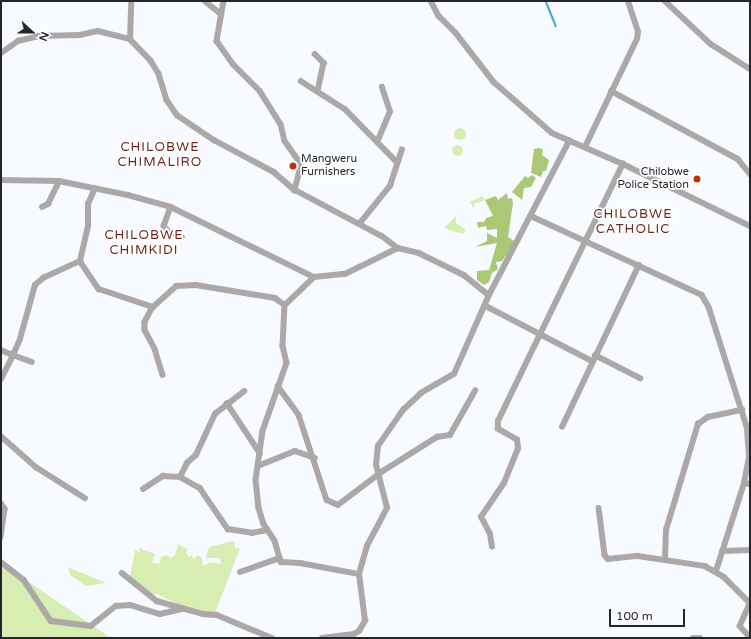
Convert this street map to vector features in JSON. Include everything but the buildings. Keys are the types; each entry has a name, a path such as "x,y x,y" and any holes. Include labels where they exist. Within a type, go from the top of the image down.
{"street":[{"path":"130,39 131,1"},
{"path":"205,1 221,14"},
{"path":"224,1 217,41 233,64 260,91 280,124 284,141 299,161 300,171 295,190"},
{"path":"432,1 439,16 456,33 494,82 552,133 623,164 750,226"},
{"path":"584,147 638,34 628,1"},
{"path":"665,1 711,44 750,69"},
{"path":"1,53 18,41 39,36 80,35 98,31 130,39 151,61 159,74 166,100 176,115 214,140 269,169 295,190 360,223 398,248 426,256 464,275 489,295"},
{"path":"315,54 324,63 318,91"},
{"path":"301,81 345,109 378,140 397,162"},
{"path":"378,140 390,112 382,87"},
{"path":"611,91 738,159 750,174"},
{"path":"322,638 354,634 362,627 365,621 359,574 368,546 387,508 378,476 376,455 384,436 415,398 452,377 486,306 489,295 569,141"},
{"path":"360,223 390,186 402,150"},
{"path":"492,547 490,534 481,517 504,483 518,449 517,440 498,429 496,424 538,334 587,242 623,164"},
{"path":"1,180 59,181 95,188 170,207 314,277 345,274 398,248"},
{"path":"42,207 48,204 59,181"},
{"path":"95,188 88,204 88,226 80,261 100,289 130,297 153,307"},
{"path":"170,207 164,226 168,231 182,237"},
{"path":"531,216 702,295 709,307 748,427 749,457 747,484 716,571"},
{"path":"1,379 13,355 35,285 43,278 80,261"},
{"path":"562,427 639,265"},
{"path":"314,277 285,305 283,346 287,360 264,422 256,480 258,508 275,541 280,558 284,563 300,563 359,574"},
{"path":"163,375 155,349 145,330 145,322 153,307 176,286 196,285 275,298 285,305"},
{"path":"486,306 538,334 640,378"},
{"path":"1,350 32,362"},
{"path":"278,386 295,407 315,458 324,494 327,500 334,505 341,504 383,471 437,436 450,434 475,391"},
{"path":"180,477 187,462 196,455 215,414 244,391"},
{"path":"228,403 260,453"},
{"path":"665,558 666,530 698,424 708,417 742,410"},
{"path":"1,436 36,467 85,498"},
{"path":"258,466 295,451 315,458"},
{"path":"143,489 162,476 180,477 200,488 228,529 252,533 268,530"},
{"path":"1,503 5,509 1,538"},
{"path":"599,508 605,555 608,559 638,556 665,558 693,563 716,571 733,584 750,603 740,626 750,637"},
{"path":"722,551 750,550"},
{"path":"240,572 280,558"},
{"path":"1,562 24,580 51,621 91,626 116,606 130,605 160,614 182,609"},
{"path":"122,573 157,601 182,609 217,615 272,638"},
{"path":"693,638 700,638"}],"green space":[{"path":"458,128 462,128 466,134 462,140 458,140 454,136 454,132"},
{"path":"457,144 461,146 463,150 461,154 457,156 453,154 451,150 453,146"},
{"path":"534,149 543,149 542,155 549,160 546,171 543,171 541,177 531,173"},
{"path":"532,175 536,178 531,187 524,188 522,200 512,192 525,176 528,178"},
{"path":"507,193 508,199 512,198 513,203 508,237 514,241 509,256 506,255 502,261 496,262 498,269 492,273 489,282 484,285 477,280 477,271 489,270 497,243 475,247 487,241 487,233 497,238 497,229 487,230 486,226 478,228 477,222 484,222 486,218 493,216 485,200 496,196 498,200"},
{"path":"482,196 485,200 474,204 475,210 470,202"},
{"path":"456,216 456,223 466,230 463,234 444,228"},
{"path":"234,541 235,548 240,548 213,618 203,617 157,594 148,594 130,578 135,549 140,553 139,548 155,554 152,563 159,564 161,557 167,555 171,558 175,555 178,544 188,550 186,553 189,557 192,555 193,559 198,555 202,558 203,566 210,562 221,564 220,558 206,558 209,547"},
{"path":"1,562 43,592 111,638 1,638"},
{"path":"68,567 106,583 86,586 70,575"}],"waterway":[{"path":"546,1 556,26"}],"place":[{"name":"Mangweru Furnishers","path":"293,166"},
{"name":"Chilobwe Police Station","path":"697,179"}],"district":[{"name":"CHILOBWE CHIMALIRO","path":"160,156"},
{"name":"CHILOBWE CATHOLIC","path":"633,222"},
{"name":"CHILOBWE CHIMKIDI","path":"144,244"}]}
